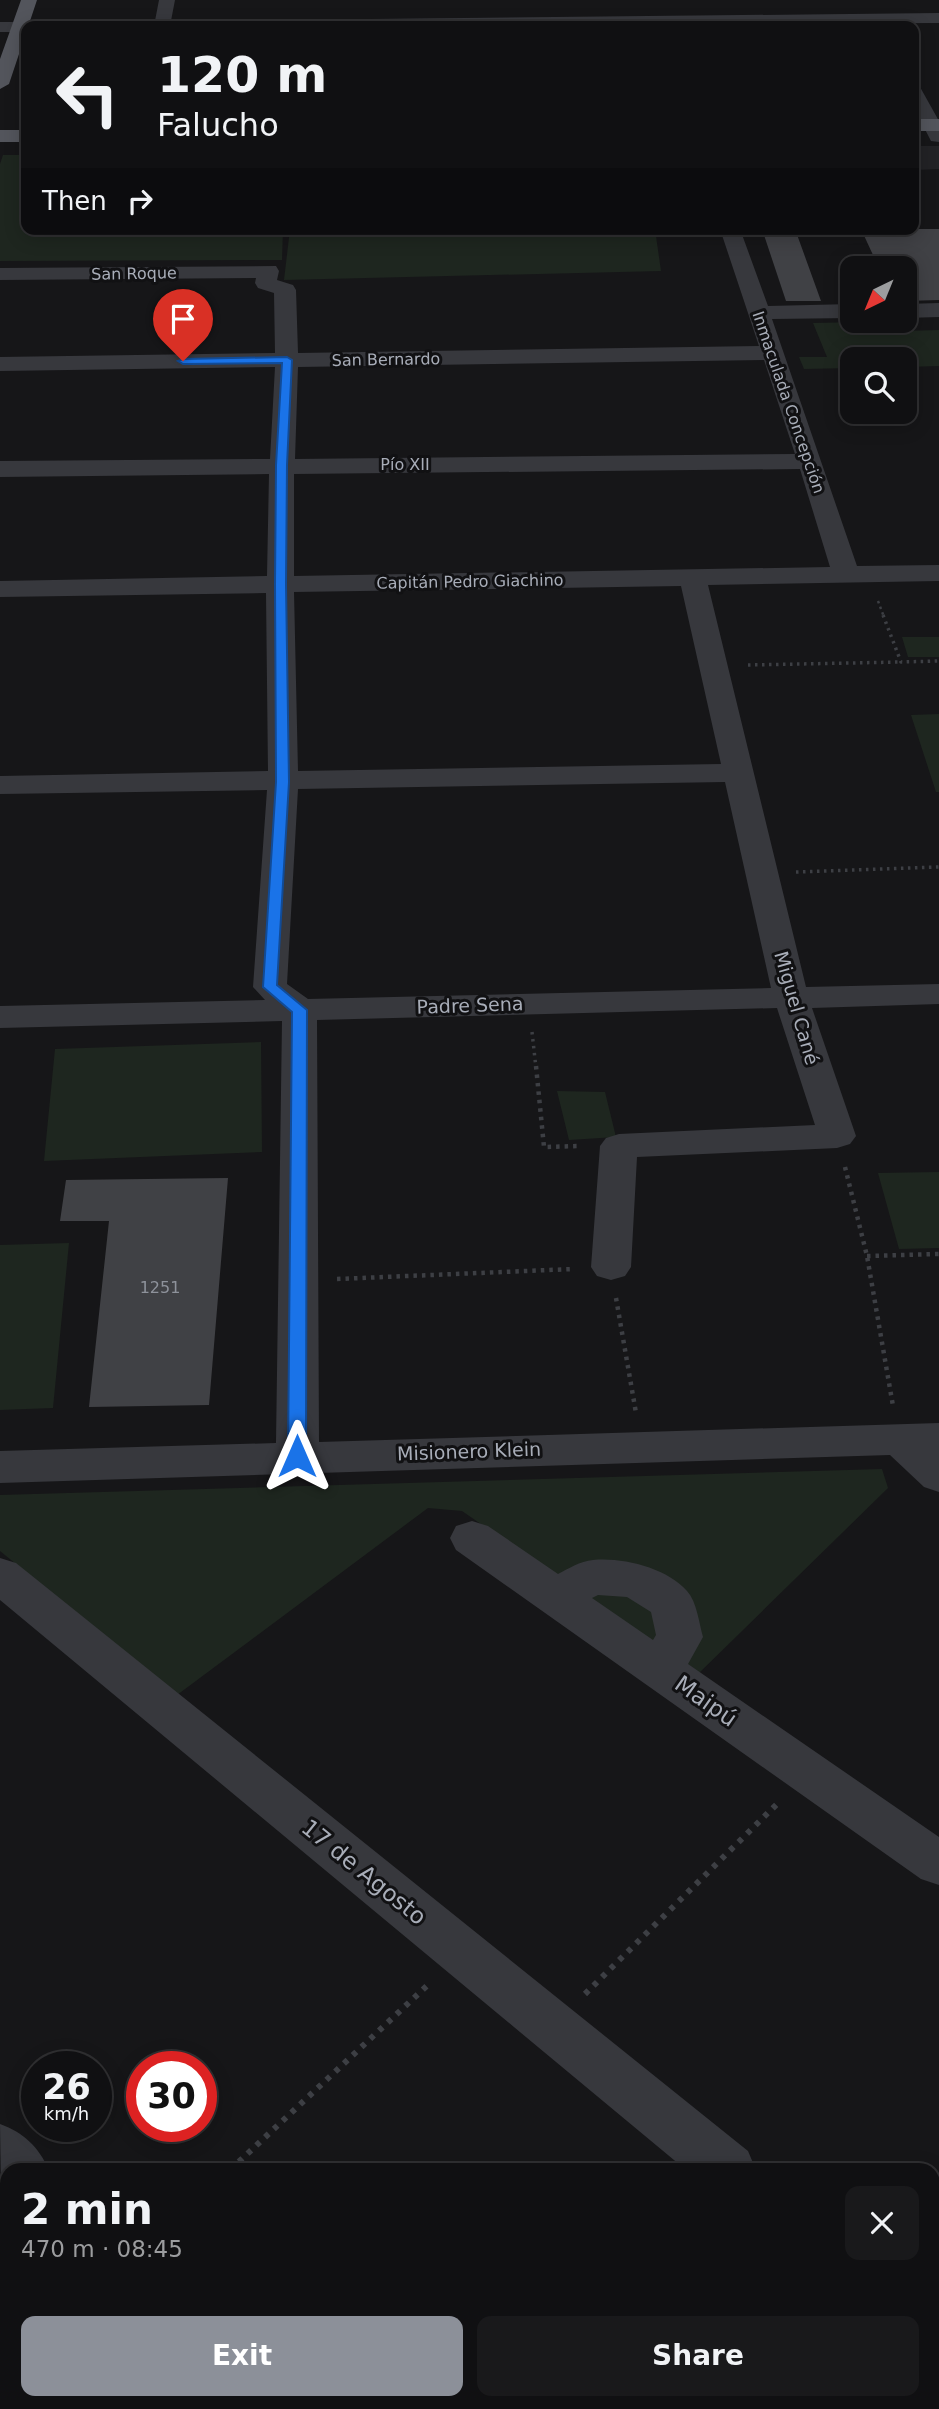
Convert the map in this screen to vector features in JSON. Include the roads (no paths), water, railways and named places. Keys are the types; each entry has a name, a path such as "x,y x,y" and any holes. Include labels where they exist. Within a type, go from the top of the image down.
{"main road":[{"path":"24,21 29,0"},
{"path":"0,84 21,32"},
{"path":"919,126 937,131"},
{"path":"919,136 937,131"},
{"path":"0,136 21,136"},
{"path":"0,147 21,147"}],"street":[{"path":"163,21 167,0"},
{"path":"588,0 595,21"},
{"path":"723,0 731,21"},
{"path":"861,0 872,21"},
{"path":"890,21 939,18"},
{"path":"306,21 448,21"},
{"path":"0,27 21,27"},
{"path":"919,100 937,131"},
{"name":"Inmaculada Concepción","path":"732,235 810,461 857,574"},
{"name":"San Roque","path":"0,274 268,271 266,283 285,290 287,360"},
{"path":"917,310 939,310"},
{"path":"758,313 840,311"},
{"name":"San Bernardo","path":"0,364 773,353"},
{"path":"287,360 280,584 283,782 270,987 300,1010 296,1280 297,1456"},
{"name":"Pío XII","path":"0,470 810,461"},
{"name":"Capitán Pedro Giachino","path":"0,589 939,573"},
{"name":"Miguel Cané","path":"611,1267 619,1146 837,1136 791,998 693,577"},
{"path":"0,785 739,773"},
{"name":"Padre Sena","path":"0,1017 939,994"},
{"path":"919,1438 939,1476"},
{"name":"Misionero Klein","path":"0,1467 919,1438"},
{"name":"Maipú","path":"472,1538 939,1864"},
{"name":"17 de Agosto","path":"0,1575 719,2163"},
{"path":"0,2150 14,2163"}]}
